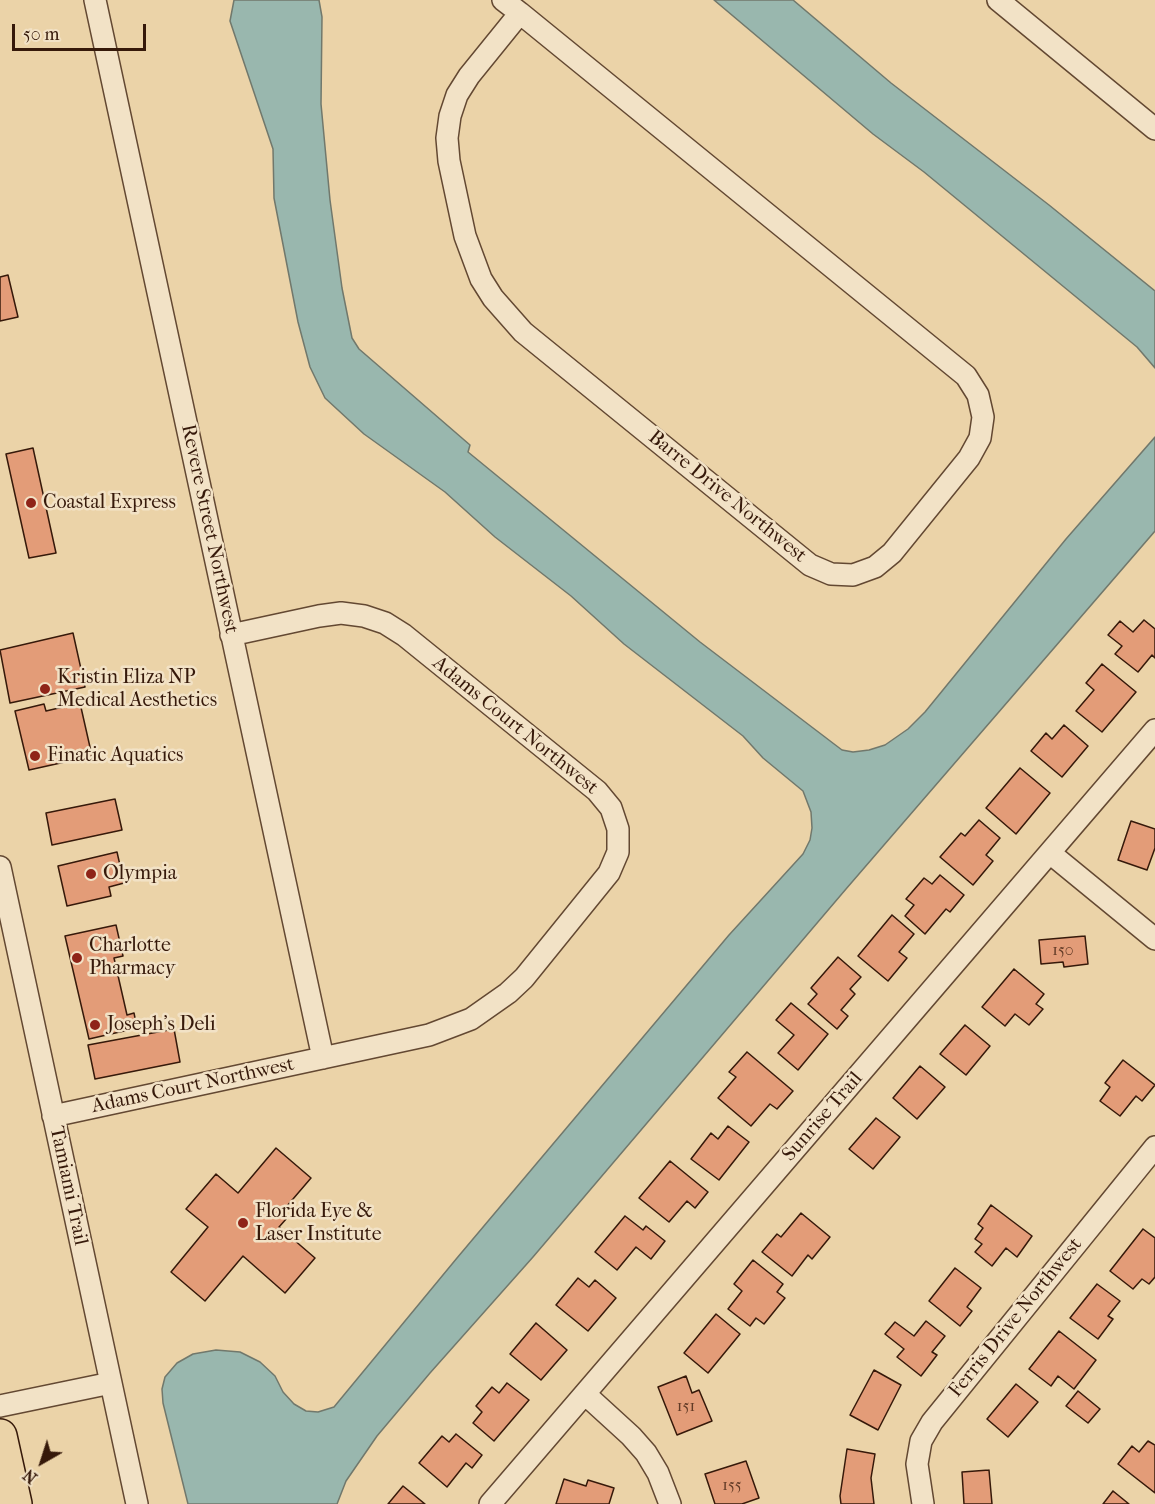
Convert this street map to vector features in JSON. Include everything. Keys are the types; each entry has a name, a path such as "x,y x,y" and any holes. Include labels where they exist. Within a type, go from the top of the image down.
{"main road":[{"path":"0,1436 15,1504"}],"street":[{"name":"Revere Street Northwest","path":"95,0 323,1058"},
{"path":"998,0 1155,129"},
{"name":"Barre Drive Northwest","path":"512,7 966,376 978,395 983,417 980,438 969,458 892,553 875,567 853,575 831,574 810,565 523,332 493,298 477,268 465,236 449,161 447,138 450,116 457,95 512,7"},
{"name":"Adams Court Northwest","path":"53,1116 429,1035 471,1019 500,1000 524,978 609,873 618,852 618,829 611,808 597,792 404,635 385,623 364,616 341,613 231,634"},
{"name":"Sunrise Trail","path":"490,1504 1155,730"},
{"path":"1050,853 1155,939"},
{"name":"Tamiami Trail","path":"0,867 137,1504"},
{"name":"Ferris Drive Northwest","path":"922,1504 917,1464 921,1441 932,1422 1155,1147"},
{"path":"0,1406 111,1383"},
{"path":"585,1394 632,1436 646,1453 658,1473 670,1504"}],"water":[{"path":"234,0 319,0 322,17 321,104 330,200 342,288 352,338 359,349 470,445 468,452 700,642 842,750 853,752 885,745 908,729 925,712 1066,539 1155,437 1155,531 377,1436 346,1481 337,1504 188,1504 163,1403 162,1389 165,1377 177,1363 193,1354 216,1350 240,1352 260,1362 275,1376 283,1392 294,1404 306,1411 318,1412 334,1407 729,935 803,854 810,840 811,812 803,791 763,758 743,736 624,644 571,596 495,537 445,492 364,434 325,398 310,367 298,322 274,198 273,149 230,21"},
{"path":"714,0 793,0 891,83 1049,205 1155,291 1155,368 1137,347 924,172 873,134"}],"building":[{"path":"8,275 18,317 0,321 0,277"},
{"name":"Coastal Express","path":"33,448 56,553 29,558 6,454"},
{"path":"1144,620 1155,629 1155,658 1152,655 1138,672 1115,654 1122,646 1108,635 1120,621 1133,632"},
{"path":"73,633 85,687 10,703 0,650"},
{"path":"1102,664 1136,692 1102,732 1076,711 1094,690 1086,683"},
{"path":"80,703 92,756 29,770 15,711 44,704 46,711"},
{"path":"1064,725 1088,746 1062,777 1031,751 1046,733 1052,739"},
{"path":"1020,768 1050,793 1016,834 986,808"},
{"path":"115,799 122,830 52,845 46,813"},
{"path":"979,820 1000,838 986,855 993,861 973,885 940,857 961,833 965,836"},
{"path":"1131,821 1155,829 1155,848 1147,870 1118,860"},
{"name":"Olympia","path":"117,852 124,883 109,887 111,896 67,906 58,866"},
{"path":"940,875 964,895 950,912 946,909 925,934 905,916 914,905 906,899 924,878 932,884"},
{"path":"892,915 914,934 899,952 907,958 888,981 858,956"},
{"path":"116,925 123,956 114,958 127,1015 134,1013 137,1028 89,1039 65,936"},
{"path":"1085,936 1088,964 1064,967 1063,962 1041,964 1039,940"},
{"path":"838,957 861,977 850,989 855,994 841,1010 848,1016 837,1029 808,1004 817,994 811,988"},
{"path":"1014,969 1044,994 1036,1004 1043,1009 1029,1025 1015,1014 1005,1026 982,1007"},
{"path":"791,1003 828,1034 798,1070 778,1053 794,1035 776,1020"},
{"path":"965,1025 990,1046 966,1075 940,1054"},
{"path":"174,1029 180,1062 95,1079 88,1045"},
{"path":"747,1052 793,1091 777,1109 770,1104 751,1126 718,1098 736,1077 729,1072"},
{"path":"1123,1060 1155,1085 1142,1101 1136,1096 1120,1116 1100,1101 1110,1087 1105,1083"},
{"path":"920,1066 945,1087 917,1119 893,1098"},
{"path":"876,1118 900,1137 873,1169 849,1149"},
{"path":"728,1126 749,1142 719,1180 691,1159 711,1133 718,1139"},
{"name":"Florida Eye & Laser Institute","path":"276,1148 311,1178 281,1213 287,1218 279,1227 315,1258 285,1293 243,1256 205,1301 171,1272 208,1227 186,1209 216,1174 238,1193"},
{"path":"670,1161 708,1192 695,1208 687,1201 669,1222 639,1198"},
{"path":"991,1205 1032,1236 1017,1257 1006,1248 992,1266 975,1252 982,1244 975,1239 983,1228 978,1224"},
{"path":"801,1213 830,1237 812,1259 808,1255 792,1276 762,1252 777,1234 781,1237"},
{"path":"625,1216 643,1230 646,1226 665,1241 651,1259 636,1247 617,1270 595,1252"},
{"path":"1143,1229 1155,1238 1155,1277 1149,1284 1142,1279 1133,1289 1110,1271"},
{"path":"753,1260 783,1284 777,1292 785,1298 764,1324 756,1318 750,1326 728,1309 742,1291 734,1284"},
{"path":"955,1268 981,1288 967,1307 972,1311 960,1326 929,1301"},
{"path":"578,1278 589,1287 595,1280 616,1298 588,1331 556,1305"},
{"path":"1097,1284 1120,1301 1108,1316 1113,1319 1098,1339 1070,1318"},
{"path":"716,1314 740,1334 708,1373 684,1353"},
{"path":"926,1321 945,1336 932,1352 937,1355 921,1376 897,1357 904,1349 885,1334 895,1322 914,1336"},
{"path":"536,1323 567,1350 541,1380 510,1354"},
{"path":"1059,1331 1096,1360 1074,1389 1058,1376 1051,1386 1029,1369"},
{"path":"874,1370 901,1385 878,1430 850,1415"},
{"path":"686,1376 692,1393 699,1390 712,1421 677,1435 658,1387"},
{"path":"507,1383 529,1400 494,1441 473,1423 482,1412 476,1406 492,1387 499,1393"},
{"path":"1016,1384 1038,1402 1008,1437 987,1419"},
{"path":"1078,1391 1100,1409 1088,1423 1066,1406"},
{"path":"456,1434 482,1455 472,1468 466,1463 447,1487 419,1463 442,1436 449,1442"},
{"path":"1148,1441 1155,1445 1155,1493 1118,1464 1132,1446 1139,1452"},
{"path":"847,1449 875,1454 871,1478 874,1504 841,1504 840,1496"},
{"path":"746,1461 759,1498 742,1504 715,1504 705,1474"},
{"path":"989,1470 992,1504 964,1504 962,1472"},
{"path":"564,1479 586,1486 588,1480 614,1488 609,1504 556,1504"},
{"path":"403,1486 425,1504 388,1504"},
{"path":"1113,1491 1129,1504 1103,1504"}],"place":[{"name":"Coastal Express","path":"31,503"},
{"name":"Kristin Eliza NP Medical Aesthetics","path":"45,689"},
{"name":"Finatic Aquatics","path":"35,756"},
{"name":"Olympia","path":"91,874"},
{"name":"Charlotte Pharmacy","path":"77,958"},
{"name":"Joseph's Deli","path":"95,1025"},
{"name":"Florida Eye & Laser Institute","path":"243,1223"}]}
